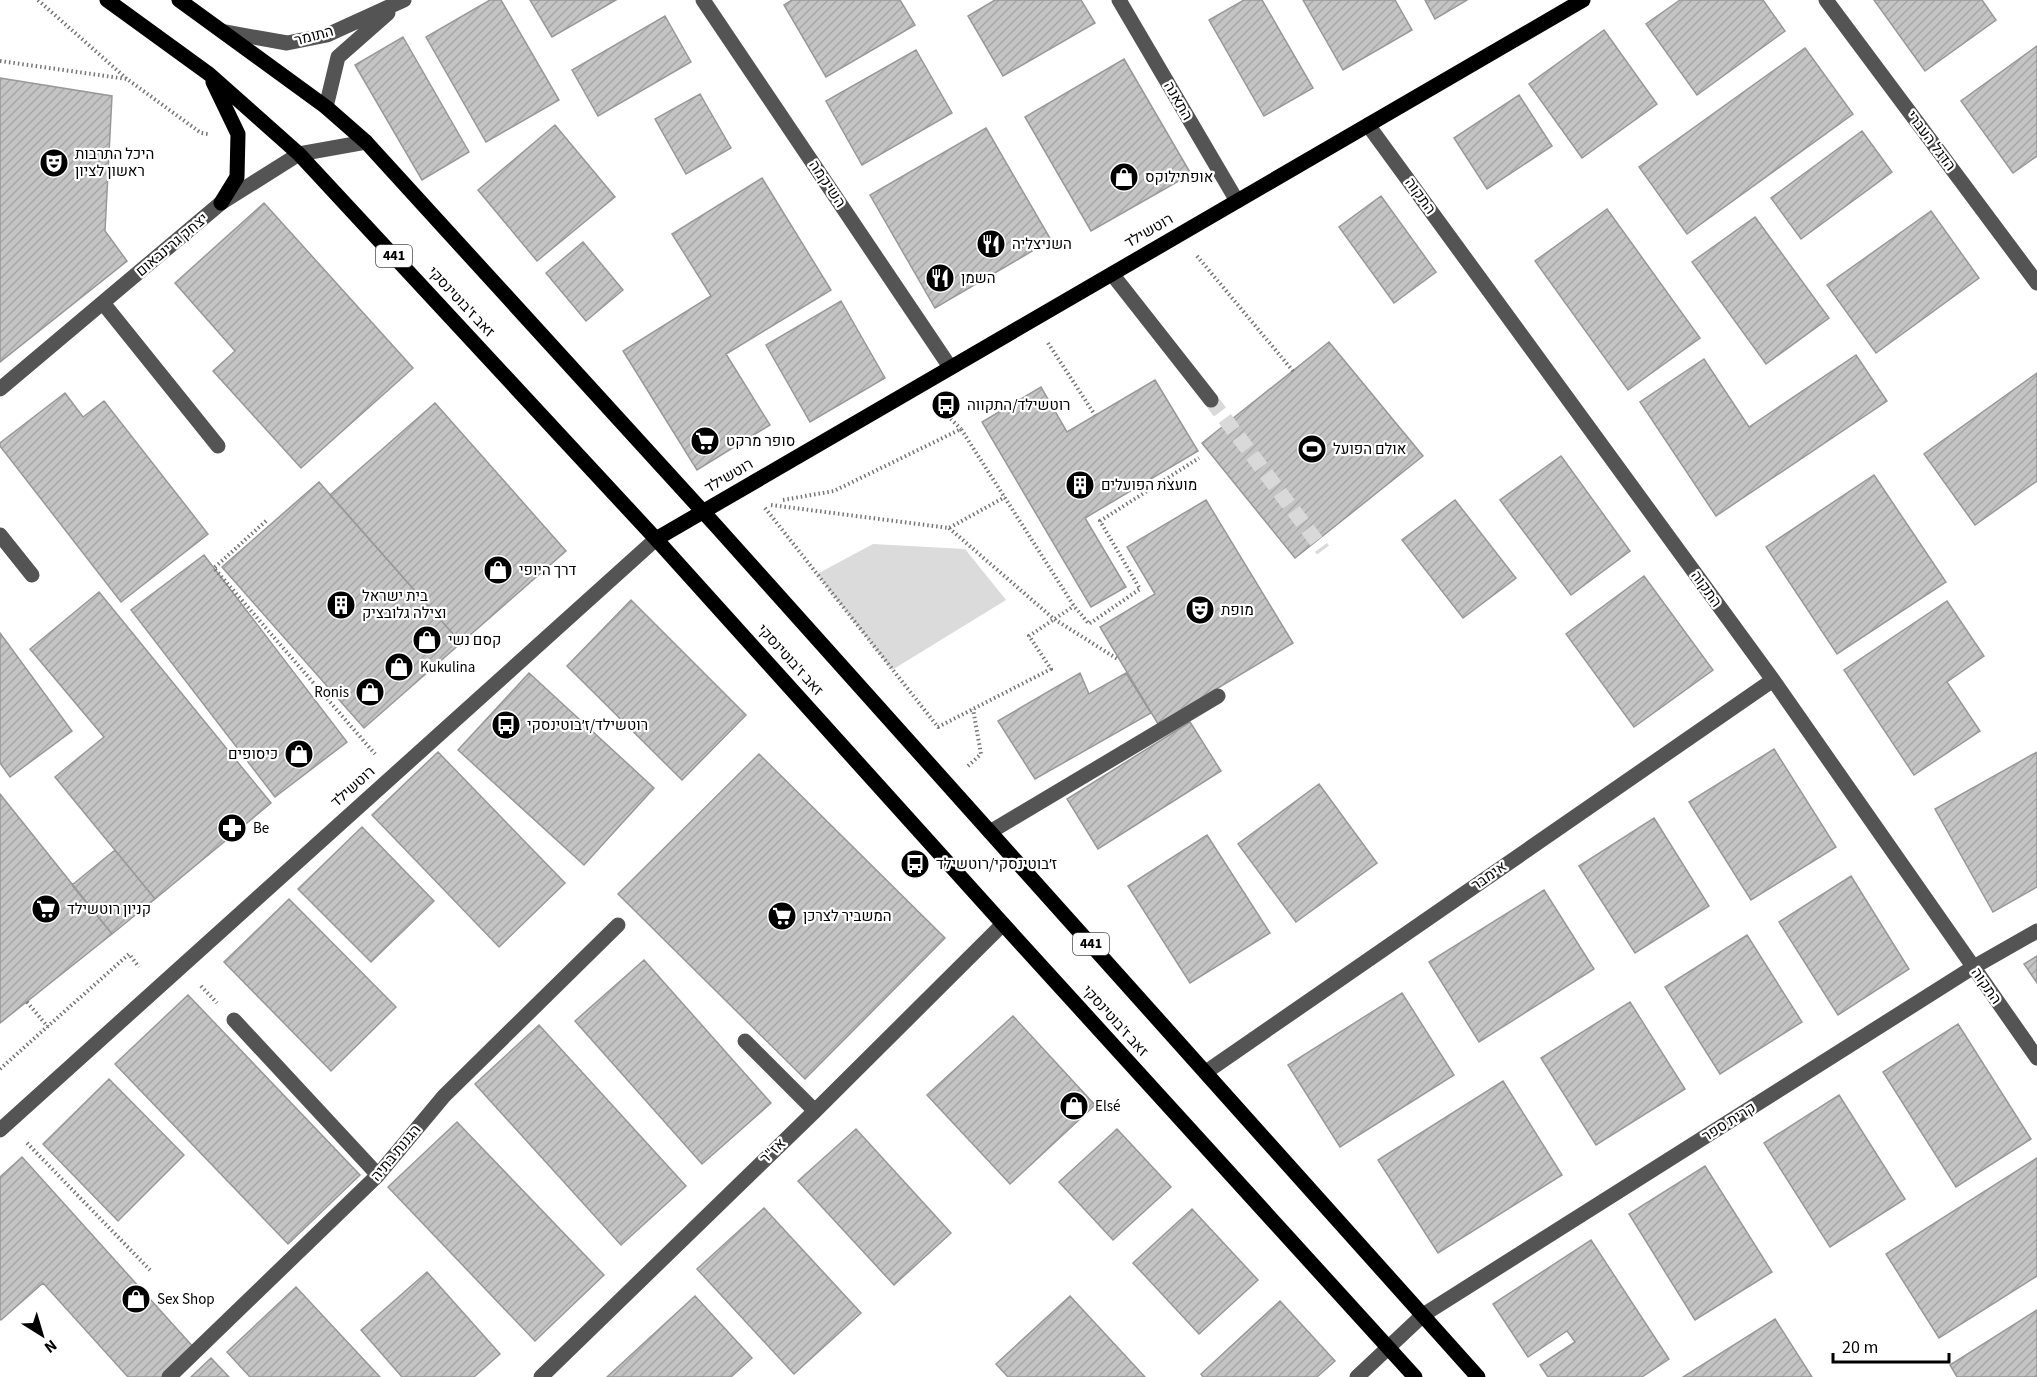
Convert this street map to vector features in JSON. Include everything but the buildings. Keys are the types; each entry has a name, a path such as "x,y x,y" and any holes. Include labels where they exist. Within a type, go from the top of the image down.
{"main road":[{"name":"זאב ז'בוטינסקי","path":"107,0 209,74 299,154 656,539 1414,1377"},
{"name":"441","path":"179,0 326,107 366,142 948,785 1478,1377"},
{"name":"רוטשילד","path":"656,539 1368,125 1565,5 1583,0"},
{"path":"209,74 238,135 237,177 221,203"}],"street":[{"name":"השיקמה","path":"703,0 950,368"},
{"name":"התאנה","path":"1119,0 1237,201"},
{"name":"הדגל העברי","path":"1826,0 2037,283"},
{"name":"התומר","path":"225,32 287,43 327,34 401,1"},
{"name":"התומר","path":"326,107 338,57 401,1"},
{"name":"התקוה","path":"1368,125 1773,680 2037,1058"},
{"name":"יצחק גרינבאום","path":"0,389 221,203 299,154 366,142"},
{"path":"1112,274 1210,400"},
{"path":"103,303 218,446"},
{"path":"0,535 32,575"},
{"name":"רוטשילד","path":"4,1126 656,539"},
{"name":"אימבר","path":"1206,1072 1773,680"},
{"path":"990,832 1218,696"},
{"name":"אז\"ר","path":"541,1377 815,1111 1003,924"},
{"name":"הגננת בתיה","path":"169,1377 378,1175 444,1096 618,926"},
{"name":"קרית ספר","path":"1357,1377 1423,1315 1972,968 2037,931"},
{"path":"234,1020 378,1175"},
{"path":"745,1041 815,1111"}],"path":[{"path":"38,0 128,79 201,134 238,135"},
{"path":"0,62 128,79"},
{"path":"1179,234 1293,370"},
{"path":"1034,319 1095,415"},
{"path":"761,503 834,491 961,429 1074,606 1089,624 1140,589 1100,521 1199,458"},
{"path":"950,528 1005,497"},
{"path":"761,503 938,727 1051,669 1029,636 1074,606"},
{"path":"761,503 950,528 1054,619 1119,660"},
{"path":"266,521 214,568 393,775"},
{"path":"948,785 981,754 973,709"},
{"path":"0,1069 129,954 157,989"},
{"path":"182,966 234,1020"},
{"path":"27,1002 48,1027"},
{"path":"4,1126 150,1270"}],"shaded area":[{"path":"873,544 965,549 1006,600 892,670 817,574"}],"tunnel":[{"path":"1211,400 1323,550"}],"place":[{"name":"היכל התרבות ראשון לציון","path":"54,163"},
{"name":"אופתילוקס","path":"1124,177"},
{"name":"השניצליה","path":"991,244"},
{"name":"השמן","path":"940,278"},
{"name":"רוטשילד/התקווה","path":"946,405"},
{"name":"סופר מרקט","path":"705,441"},
{"name":"אולם הפועל","path":"1312,449"},
{"name":"מועצת הפועלים","path":"1080,485"},
{"name":"דרך היופי","path":"498,570"},
{"name":"בית ישראל וצילה גלובציק","path":"341,605"},
{"name":"מופת","path":"1200,610"},
{"name":"קסם נשי","path":"427,640"},
{"name":"Kukulina","path":"399,667"},
{"name":"Ronis","path":"370,692"},
{"name":"רוטשילד/ז׳בוטינסקי","path":"506,725"},
{"name":"כיסופים","path":"299,754"},
{"name":"Be","path":"232,828"},
{"name":"ז׳בוטינסקי/רוטשילד","path":"915,864"},
{"name":"קניון רוטשילד","path":"46,909"},
{"name":"המשביר לצרכן","path":"782,916"},
{"name":"Elsé","path":"1074,1106"},
{"name":"Sex Shop","path":"136,1299"}]}
